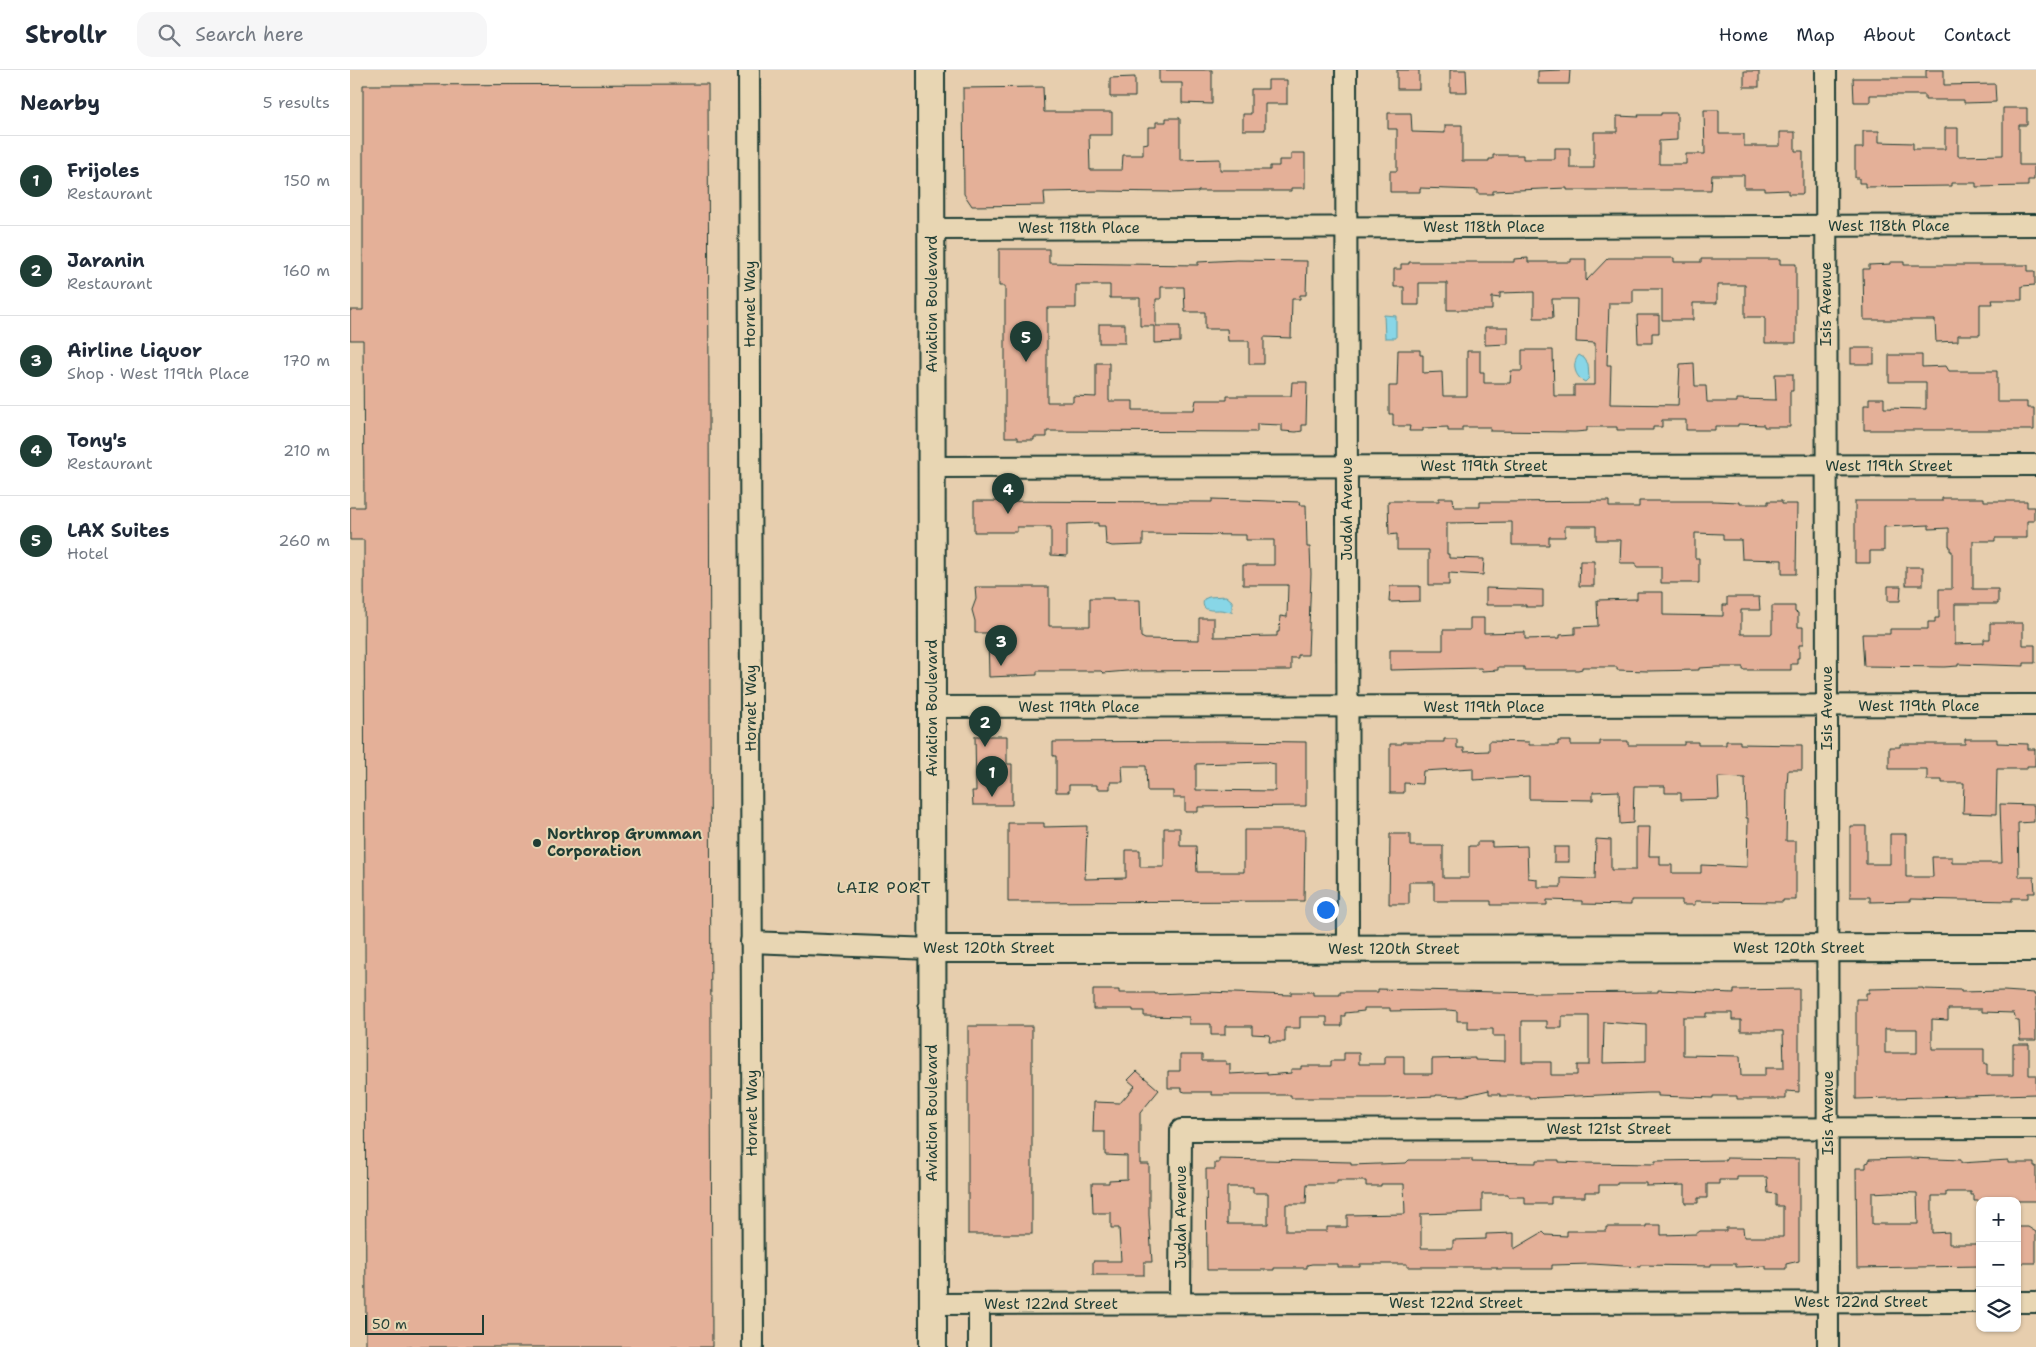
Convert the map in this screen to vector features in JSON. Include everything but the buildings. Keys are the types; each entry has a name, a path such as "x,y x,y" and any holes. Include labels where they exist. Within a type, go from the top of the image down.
{"main road":[{"name":"Aviation Boulevard","path":"931,70 933,1347"},
{"name":"West 120th Street","path":"932,949 2036,948"}],"street":[{"name":"Hornet Way","path":"749,70 753,1347"},
{"name":"Judah Avenue","path":"1346,70 1348,949"},
{"name":"Isis Avenue","path":"1826,70 1828,1347"},
{"name":"West 118th Place","path":"932,229 2036,225"},
{"name":"West 119th Street","path":"932,467 2036,466"},
{"name":"West 119th Place","path":"931,708 2036,705"},
{"name":"West 120th Street","path":"751,942 932,949"},
{"name":"West 121st Street","path":"1182,1130 2036,1128"},
{"name":"Judah Avenue","path":"1180,1303 1182,1130"},
{"name":"West 122nd Street","path":"933,1304 1976,1302"},
{"path":"2021,1302 2036,1302"},
{"path":"979,1304 979,1347"}],"water":[{"path":"1384,315 1396,316 1396,338 1385,338"},
{"path":"1579,355 1588,364 1589,378 1585,382 1575,370 1575,362"},
{"path":"1226,596 1232,601 1232,612 1205,608 1204,599"}],"place":[{"name":"LAX Suites","path":"1026,362"},
{"name":"Tony's","path":"1008,514"},
{"name":"Airline Liquor","path":"1001,666"},
{"name":"Jaranin","path":"985,747"},
{"name":"Frijoles","path":"992,797"},
{"name":"Northrop Grumman Corporation","path":"537,843"}],"district":[{"name":"LAIR PORT","path":"884,887"}]}
